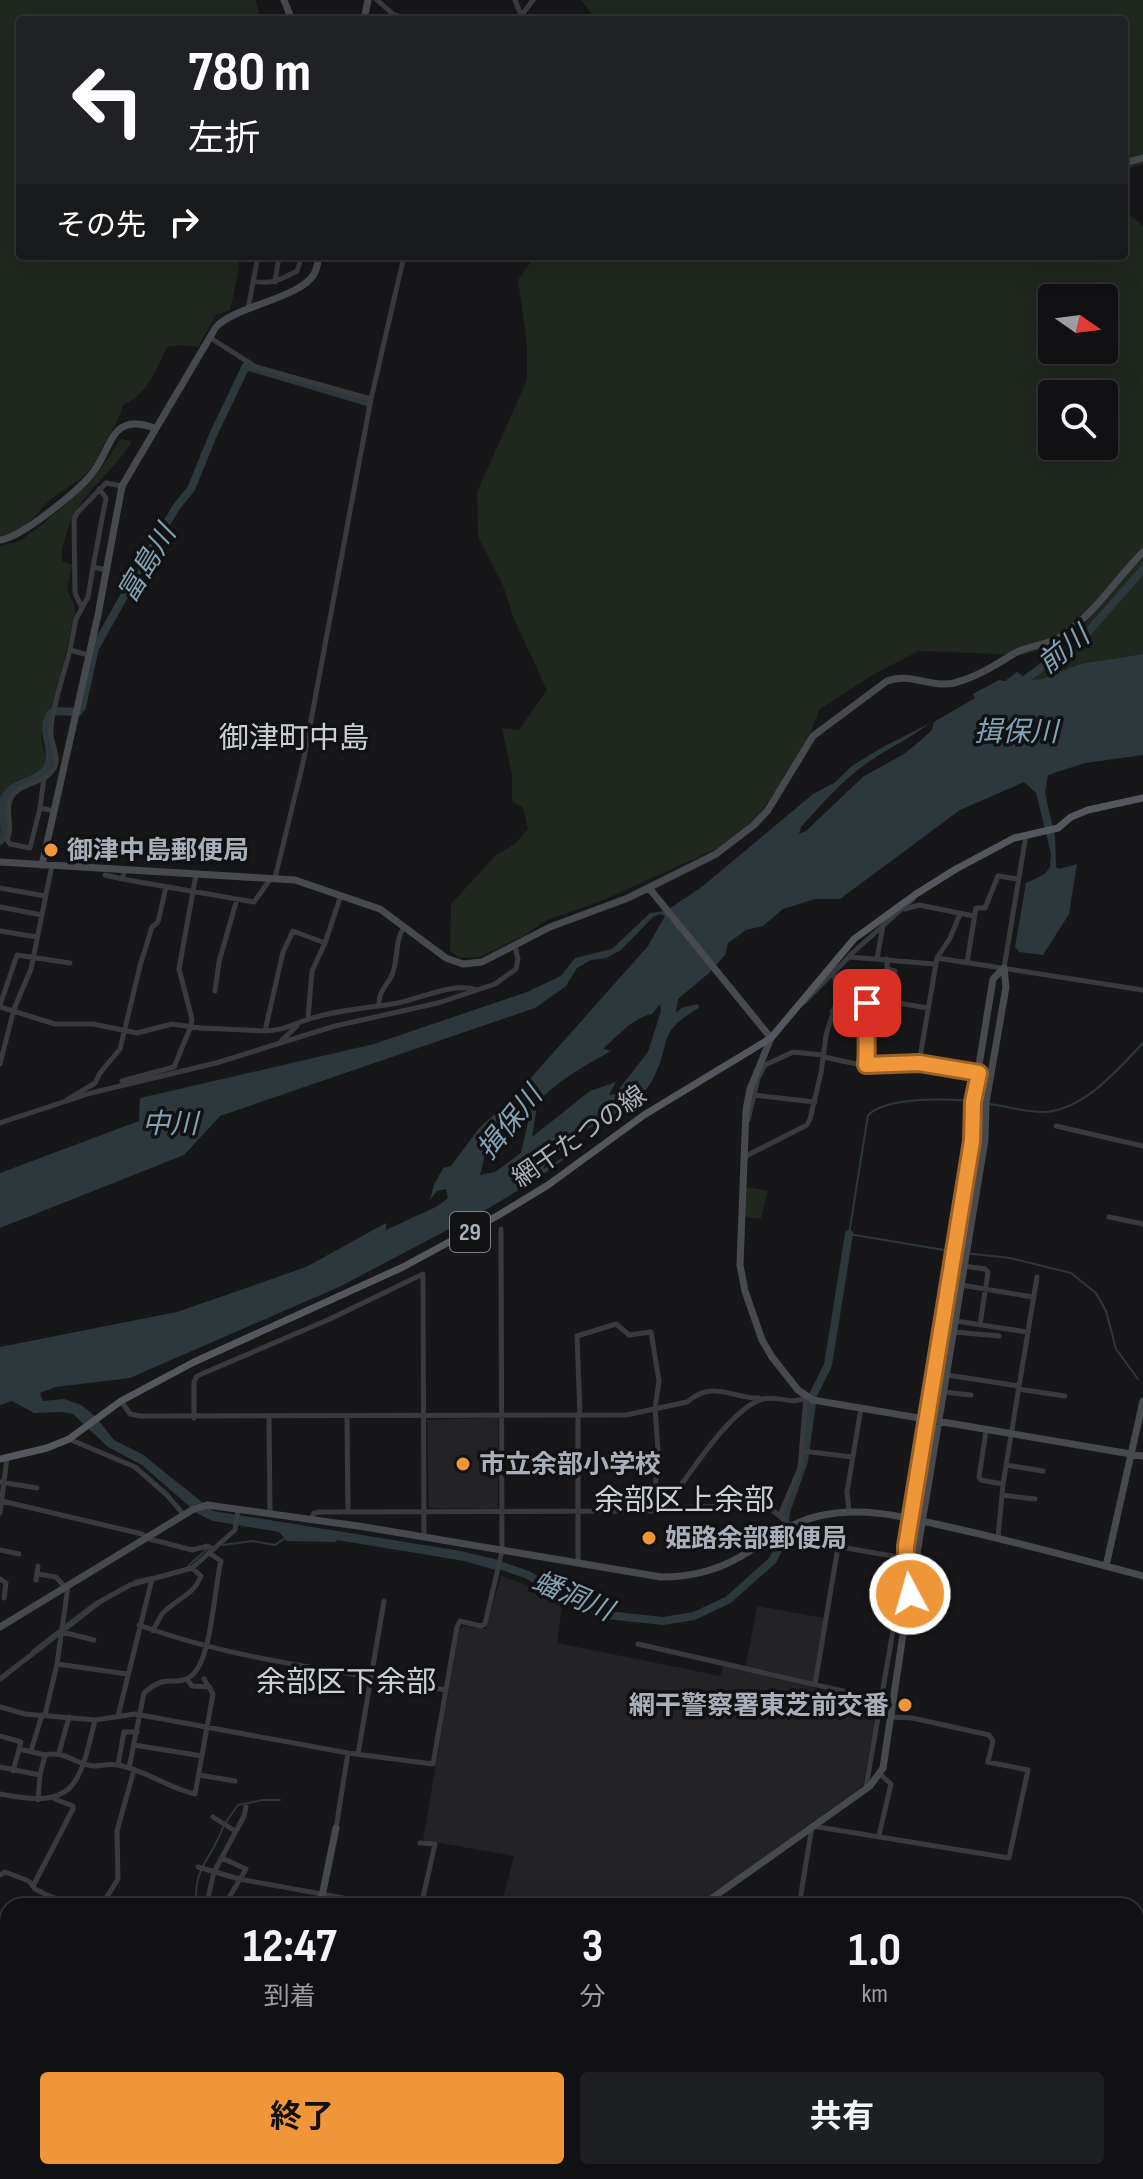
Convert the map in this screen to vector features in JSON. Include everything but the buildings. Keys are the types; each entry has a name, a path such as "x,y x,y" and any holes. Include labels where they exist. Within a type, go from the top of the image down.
{"main road":[{"name":"網干たつの線","path":"4,1458 47,1448 69,1439 121,1401 194,1362 304,1314 456,1240 548,1185 656,1107 769,1035 854,939 919,892 984,854 1026,834 1058,828 1071,817 1088,810 1143,798"}],"street":[{"path":"377,0 398,16"},
{"path":"248,309 257,260"},
{"path":"275,283 278,260"},
{"path":"253,281 270,285 275,283 297,271 301,260"},
{"path":"42,865 107,570 122,486 222,320 264,304 308,281 315,273 318,260"},
{"path":"105,875 193,893 257,901 273,878 303,763 371,399 403,260"},
{"path":"209,337 256,367 371,399"},
{"path":"0,540 23,532 85,481 94,471 109,439 118,430 135,423 155,428"},
{"path":"82,608 75,593 73,526 78,512 99,489 109,483 122,486"},
{"path":"44,778 30,848 10,844 7,840 11,826 8,811 11,798 20,788 44,778 55,768 51,730 76,619 87,601 106,498 99,489"},
{"path":"0,862 295,880 380,909 446,958 463,964 482,962 550,927 650,890 709,858 754,825 773,802 808,740 887,681 899,677 934,685 957,682 990,670 1017,652 1064,635 1102,601 1143,552"},
{"path":"93,567 107,570"},
{"path":"70,650 88,655"},
{"path":"40,808 54,811"},
{"path":"712,1898 866,1788 880,1774 892,1717 921,1521 985,1140 990,1076 1006,987 1004,968 1026,834"},
{"path":"0,1064 13,1011 34,958 52,865"},
{"path":"122,879 125,870"},
{"path":"118,1085 121,1081 174,1067 191,1026 192,1019 179,969 197,874"},
{"path":"967,962 976,908 985,908 998,876 1018,879"},
{"path":"67,1101 68,1097 95,1083 120,1049 144,950 152,927 158,922 166,887"},
{"path":"0,888 45,896"},
{"path":"650,890 769,1035 750,1089 745,1122 740,1265 745,1291 762,1340 798,1390 810,1398 861,1408 1143,1456"},
{"path":"794,1010 919,892"},
{"path":"308,1019 312,971 341,895"},
{"path":"215,991 219,962 237,899"},
{"path":"902,910 919,905 974,916"},
{"path":"0,907 42,915"},
{"path":"919,1063 936,961 960,914"},
{"path":"877,959 883,925"},
{"path":"379,1006 381,992 395,965 398,940 404,926"},
{"path":"0,931 37,937"},
{"path":"265,1031 283,952 293,931 325,943"},
{"path":"0,1123 118,1085 216,1063 335,1026 438,1003 477,990 500,982 516,969 518,959 515,946"},
{"path":"70,963 17,955 0,1006 55,1024 93,1024 144,1032 172,1024 279,1031 308,1019 446,990 477,990"},
{"path":"849,957 967,962 1143,990"},
{"path":"887,959 887,969 895,971 892,1002"},
{"path":"866,1788 972,1141 973,1104 993,979 1004,968"},
{"path":"743,1158 807,1125 815,1102 832,1011 838,997 834,974"},
{"path":"838,997 865,998 869,1044 866,1065"},
{"path":"867,1003 892,1002 928,1008"},
{"path":"832,1011 866,1017"},
{"path":"281,1042 299,1023"},
{"path":"0,1034 8,1030"},
{"path":"745,1122 748,1122 765,1065 793,1052 866,1065 919,1063 990,1076"},
{"path":"754,1095 815,1102"},
{"path":"973,1104 986,1106"},
{"path":"1056,1126 1143,1146"},
{"path":"1109,1217 1143,1224"},
{"path":"0,1707 95,1720 131,1714 348,1753 433,1764 457,1627 460,1621 481,1626 485,1624 502,1551 501,1229"},
{"path":"964,1266 988,1272 980,1325"},
{"path":"194,1418 194,1382 197,1376 330,1319 423,1274 424,1537"},
{"path":"998,1538 1003,1484 1037,1277"},
{"path":"961,1285 1033,1297"},
{"path":"956,1321 1027,1332"},
{"path":"578,1565 577,1336 616,1324 629,1335 651,1332 659,1381 655,1408 658,1452 655,1492 662,1509"},
{"path":"954,1332 999,1336"},
{"path":"946,1375 1065,1396"},
{"path":"121,1401 130,1414 140,1416 269,1418 626,1415 687,1402 695,1395 715,1390 734,1392 751,1399 799,1401 810,1398"},
{"path":"943,1392 971,1395"},
{"path":"662,1509 718,1434 765,1398"},
{"path":"780,1515 806,1451 810,1398"},
{"path":"1106,1566 1143,1401"},
{"path":"849,1511 847,1492 861,1408"},
{"path":"347,1417 348,1512"},
{"path":"269,1418 270,1513"},
{"path":"986,1431 979,1477 1003,1484"},
{"path":"69,1439 135,1467 188,1512"},
{"path":"806,1451 852,1457"},
{"path":"4,1458 1,1508 142,1534 146,1538 192,1550 208,1546 221,1561 206,1644 193,1675 187,1679 163,1679 144,1693 132,1769 117,1831 118,1879 106,1898"},
{"path":"1006,1465 1043,1471"},
{"path":"2,1482 37,1488"},
{"path":"1002,1495 1035,1499"},
{"path":"0,1627 188,1512 212,1505 424,1537 646,1576 686,1575 709,1570 817,1517 849,1511 871,1512 998,1538 1143,1576"},
{"path":"311,1519 316,1512 578,1513 766,1505 811,1542 916,1560"},
{"path":"0,1679 62,1628 101,1601 130,1585 192,1568 235,1530 238,1509"},
{"path":"815,1684 838,1547"},
{"path":"0,1550 19,1554"},
{"path":"905,1559 911,1581 910,1594"},
{"path":"38,1566 37,1577 56,1577 66,1586"},
{"path":"153,1631 165,1612 200,1580 201,1576 192,1568"},
{"path":"0,1579 6,1583 4,1598"},
{"path":"118,1716 152,1579"},
{"path":"31,1751 57,1664 66,1586"},
{"path":"358,1754 384,1601"},
{"path":"139,1625 258,1658 446,1690"},
{"path":"62,1628 94,1640"},
{"path":"638,1644 882,1700"},
{"path":"57,1664 127,1674"},
{"path":"187,1679 192,1686 211,1687"},
{"path":"19,1749 45,1755 59,1753 95,1766 118,1765 195,1794 213,1694 204,1679"},
{"path":"59,1753 69,1717"},
{"path":"812,1826 1009,1858 1028,1770 988,1762 993,1741 989,1735 912,1718 892,1717"},
{"path":"54,1798 76,1781 95,1720"},
{"path":"118,1765 124,1732 137,1732"},
{"path":"0,1736 21,1742 13,1771"},
{"path":"134,1745 202,1756"},
{"path":"321,1898 348,1753"},
{"path":"38,1800 45,1755"},
{"path":"0,1767 40,1775"},
{"path":"879,1835 891,1784 880,1774"},
{"path":"199,1775 235,1781"},
{"path":"0,1794 38,1800 54,1798 73,1806 33,1886"},
{"path":"208,1898 214,1872 246,1807"},
{"path":"213,1817 235,1831"},
{"path":"800,1898 812,1826"},
{"path":"420,1843 435,1844 423,1898"},
{"path":"222,1858 246,1869 228,1898"},
{"path":"200,1868 239,1879 347,1898"},
{"path":"0,1875 5,1872 29,1881 35,1889 56,1898"},
{"path":"0,2130 0,2145"}],"shaded area":[{"path":"0,0 256,0 259,16 16,16 16,260 238,260 239,270 230,310 216,315 198,347 167,347 145,388 123,405 89,471 48,502 24,527 0,536"},
{"path":"581,0 1143,0 1143,164 1128,169 1128,16 593,16"},
{"path":"1128,213 1143,226 1143,654 1080,664 1043,679 1028,680 1026,676 1032,672 1070,656 1097,628 1081,637 1024,655 919,651 876,673 820,709 810,734 782,783 754,821 718,848 606,899 545,921 527,934 480,957 459,958 450,951 451,904 496,855 515,844 528,829 523,808 512,801 512,775 502,728 519,730 547,690 513,617 503,585 478,537 477,492 527,380 527,344 518,280 532,260 1128,260"},
{"path":"121,439 132,441 78,507 65,538 62,561 72,565 67,590 75,612 53,708 43,724 41,742 47,760 38,771 16,782 6,792 0,837 0,546 20,541 45,522 94,478"},
{"path":"746,1187 768,1191 761,1219 745,1217"},
{"name":"市立余部小学校","path":"498,1418 498,1509 429,1508 427,1420"},
{"path":"501,1576 530,1586 562,1606 557,1643 721,1676 723,1666 745,1671 757,1606 825,1618 813,1688 878,1703 863,1786 707,1898 503,1898 514,1856 423,1840 459,1630 464,1626 486,1629"}],"water":[{"path":"1143,654 1143,755 1085,763 1048,775 1045,793 1055,837 1056,867 1059,869 1077,864 1069,914 1043,955 1019,952 1015,947 1026,883 1045,874 1050,867 1051,853 1036,793 1024,782 960,810 840,899 815,899 783,909 763,926 746,930 728,943 725,955 709,973 678,999 676,1013 681,1008 698,1004 699,1008 685,1016 671,1031 648,1087 630,1104 576,1135 548,1158 543,1169 575,1151 537,1179 489,1208 341,1286 130,1378 56,1387 40,1393 43,1401 64,1399 81,1405 95,1416 114,1440 142,1454 213,1511 461,1551 498,1560 496,1570 464,1561 337,1540 287,1541 279,1532 213,1521 198,1514 142,1465 108,1447 73,1414 34,1413 12,1401 0,1405 0,1347 177,1312 306,1267 386,1223 386,1230 436,1207 448,1198 446,1189 437,1191 430,1200 443,1168 451,1166 480,1127 513,1098 648,946 665,916 660,914 653,917 621,950 577,968 566,986 535,1008 220,1116 184,1155 0,1228 0,1173 139,1121 140,1098 374,1044 527,992 561,976 575,958 612,949 650,913 666,911 703,886 813,794 834,783 852,766 883,747 930,723 851,775 801,827 799,834 806,831 864,776 904,754 932,730 934,722 975,698 973,694 999,680 1005,681 1017,672 1028,680 1042,679 1080,664","holes":["660,1004 661,1011 648,1052 615,1094 609,1095 616,1082 590,1091 532,1137 534,1106 542,1097 570,1075 611,1051 603,1049 632,1023 652,1014","530,1113 521,1153 495,1172 480,1175 485,1154 518,1116"]}],"waterway":[{"name":"富島川","path":"0,841 5,834 3,802 6,795 46,770 50,757 46,728 50,714 55,711 78,712 82,707 95,648 177,506 191,489 246,366 367,402"},
{"name":"前川","path":"1023,687 1027,678 1083,638 1143,569"},
{"path":"989,1104 1039,1112 1061,1109 1100,1086 1143,1043"},
{"path":"950,1251 849,1234 868,1115 877,1109 903,1102 971,1101"},
{"name":"蟠洞川","path":"491,1562 528,1575 571,1600 607,1615 663,1621 694,1616 728,1600 773,1560 783,1539 786,1512 804,1461 813,1395 828,1365 849,1234"},
{"path":"956,1252 1010,1258 1071,1273 1096,1293 1106,1311 1116,1349 1138,1379"},
{"path":"223,1545 253,1541 275,1545 285,1538"},
{"path":"188,1566 207,1549"},
{"path":"134,1581 151,1577"},
{"path":"64,1626 97,1601"},
{"path":"32,1651 59,1630"},
{"path":"226,1822 238,1805 280,1800"},
{"path":"196,1898 200,1873 223,1827"}],"place":[{"name":"御津中島郵便局","path":"51,850"},
{"name":"市立余部小学校","path":"463,1464"},
{"name":"姫路余部郵便局","path":"649,1538"},
{"name":"網干警察署東芝前交番","path":"905,1705"}],"district":[{"name":"御津町中島","path":"294,738"},
{"name":"余部区上余部","path":"684,1500"},
{"name":"余部区下余部","path":"346,1682"}],"route":[{"path":"867,1003 865,1024 869,1044 866,1065 919,1063 979,1073 973,1102 972,1141 906,1546 910,1594"}],"water label":[{"name":"揖保川","path":"1016,731"},
{"name":"揖保川","path":"509,1122"},
{"name":"中川","path":"170,1123"}]}
